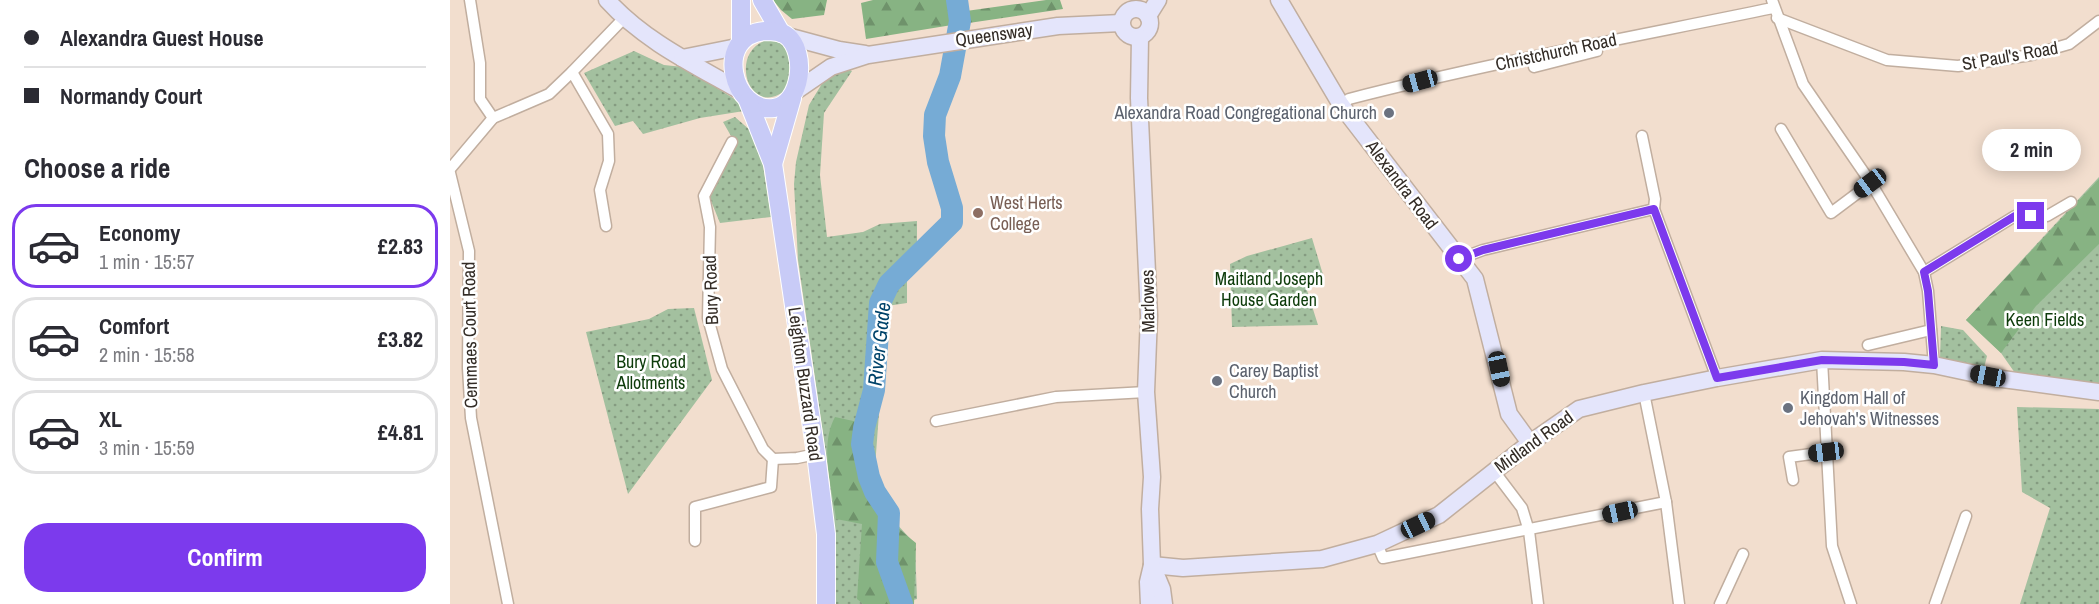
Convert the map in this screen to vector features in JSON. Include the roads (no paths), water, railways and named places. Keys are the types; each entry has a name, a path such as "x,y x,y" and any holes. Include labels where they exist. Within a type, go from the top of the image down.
{"main road":[{"path":"741,0 739,44 734,53 733,65 735,77 745,97 759,106 774,108 788,102 794,95 798,59 792,42 784,34 762,0"},
{"path":"739,44 758,32 784,34"},
{"name":"Leighton Buzzard Road","path":"773,164 794,95"},
{"name":"Leighton Buzzard Road","path":"745,97 773,164 826,534 826,604"}],"street":[{"path":"470,0 480,63 480,99 493,118"},
{"path":"607,0 624,18 664,47 745,97"},
{"path":"1148,16 1139,9 1132,9 1125,13 1121,23 1126,34 1140,37 1149,28 1148,16 1158,0"},
{"name":"Alexandra Road","path":"1279,0 1341,105 1475,279 1509,414 1530,443"},
{"path":"1774,9 1803,84 1870,183 1924,272 1928,291 1934,365"},
{"name":"Christchurch Road","path":"1341,105 1349,99 1420,81 1774,9"},
{"name":"St Paul's Road","path":"1774,9 1887,60 1958,66 2031,56 2069,44 2099,21"},
{"path":"450,171 493,118 549,94 624,18"},
{"name":"Queensway","path":"794,95 831,67 868,55 1058,26 1121,23"},
{"name":"Queensway","path":"784,34 839,50 868,55"},
{"name":"Marlowes","path":"1140,37 1139,98 1149,316 1146,392 1152,477 1150,510 1152,565 1148,582 1149,604"},
{"path":"682,58 739,44"},
{"path":"1534,67 1598,51 1596,45"},
{"path":"572,72 608,135 609,161 600,190 606,226"},
{"path":"1781,129 1831,213 1870,183"},
{"path":"1642,136 1655,199 1654,209 1717,378"},
{"name":"Bury Road","path":"732,142 704,196 710,227 708,318 722,369 763,449 773,459"},
{"name":"Cemmaes Court Road","path":"450,171 469,251 468,368 471,418 508,604"},
{"path":"1924,272 2015,216 2048,216 2071,202"},
{"path":"1459,259 1483,250 1654,209"},
{"path":"1868,345 1931,330"},
{"path":"1822,360 1832,546 1851,604"},
{"name":"Midland Road","path":"1152,565 1183,568 1322,559 1377,544 1439,515 1530,443 1579,409 1717,378 1822,360 1904,362 1934,365 1995,378 2099,392"},
{"path":"936,421 1056,397 1146,392"},
{"path":"1644,393 1665,502 1679,604"},
{"path":"1793,480 1789,457 1826,452"},
{"path":"695,541 694,507 771,487 773,459 816,454"},
{"path":"1494,471 1522,508 1529,531 1538,604"},
{"path":"1377,544 1383,558 1529,531 1665,502"},
{"path":"1935,604 1966,516"},
{"path":"1720,604 1743,554"},
{"name":"Marlowes","path":"1152,565 1162,589 1164,604"}],"waterway":[{"name":"River Gade","path":"902,604 887,562 889,513 875,492 869,477 862,444 874,390 880,303 889,284 952,222 952,208 938,162 934,136 935,115 950,76 960,21 957,0"}],"place":[{"name":"Alexandra Road Congregational Church","path":"1389,113"},
{"name":"West Herts College","path":"978,213"},
{"name":"Carey Baptist Church","path":"1217,381"},
{"name":"Kingdom Hall of Jehovah's Witnesses","path":"1788,408"}],"park label":[{"name":"Maitland Joseph House Garden","path":"1269,289"},
{"name":"Keen Fields","path":"2045,320"},
{"name":"Bury Road Allotments","path":"651,372"}]}
